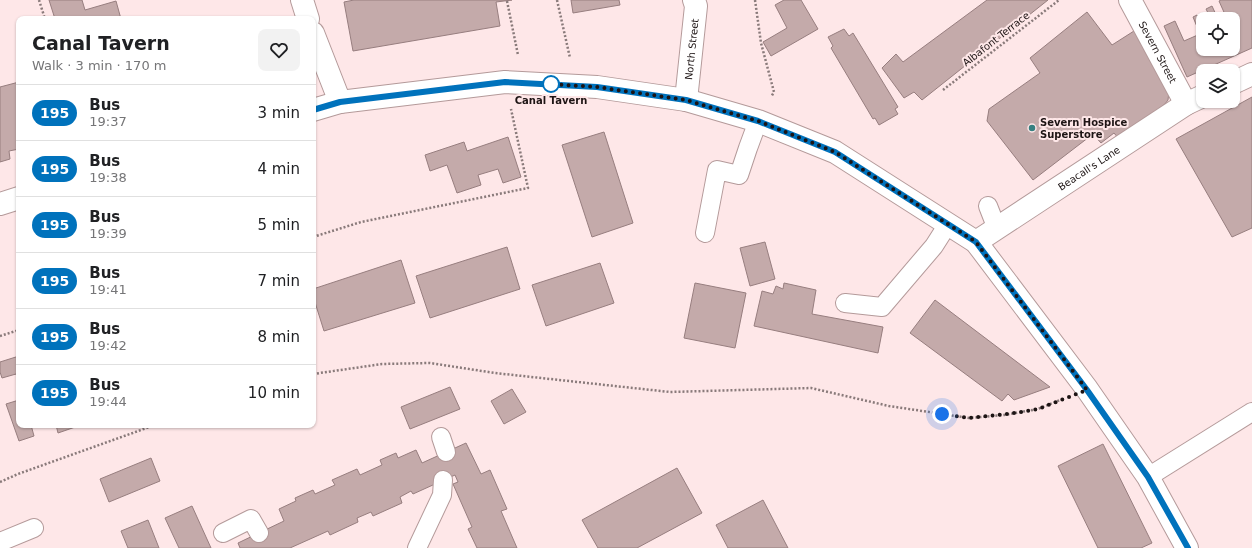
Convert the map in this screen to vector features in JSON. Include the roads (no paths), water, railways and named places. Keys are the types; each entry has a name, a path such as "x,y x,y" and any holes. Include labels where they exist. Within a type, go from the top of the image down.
{"street":[{"path":"302,0 307,16"},
{"name":"North Street","path":"686,100 696,6 694,0"},
{"name":"Severn Street","path":"1130,0 1194,100"},
{"path":"316,41 340,102"},
{"path":"1240,80 1252,74"},
{"path":"316,109 340,102 514,82 597,87 686,100 758,121 835,152 976,242 1087,390 1148,477 1188,548"},
{"name":"Beacall's Lane","path":"976,242 1194,100"},
{"path":"0,204 16,199"}],"lane":[{"path":"705,233 717,170 739,175 758,121"},
{"path":"988,206 997,229"},
{"path":"845,303 882,306 934,246 948,224"},
{"path":"1148,477 1252,412"},
{"path":"416,548 442,495 443,480"},
{"path":"223,533 251,519 258,533"},
{"path":"0,542 34,528"}],"place":[{"name":"Canal Tavern","path":"551,84"},
{"name":"Severn Hospice Superstore","path":"1032,128"}]}
